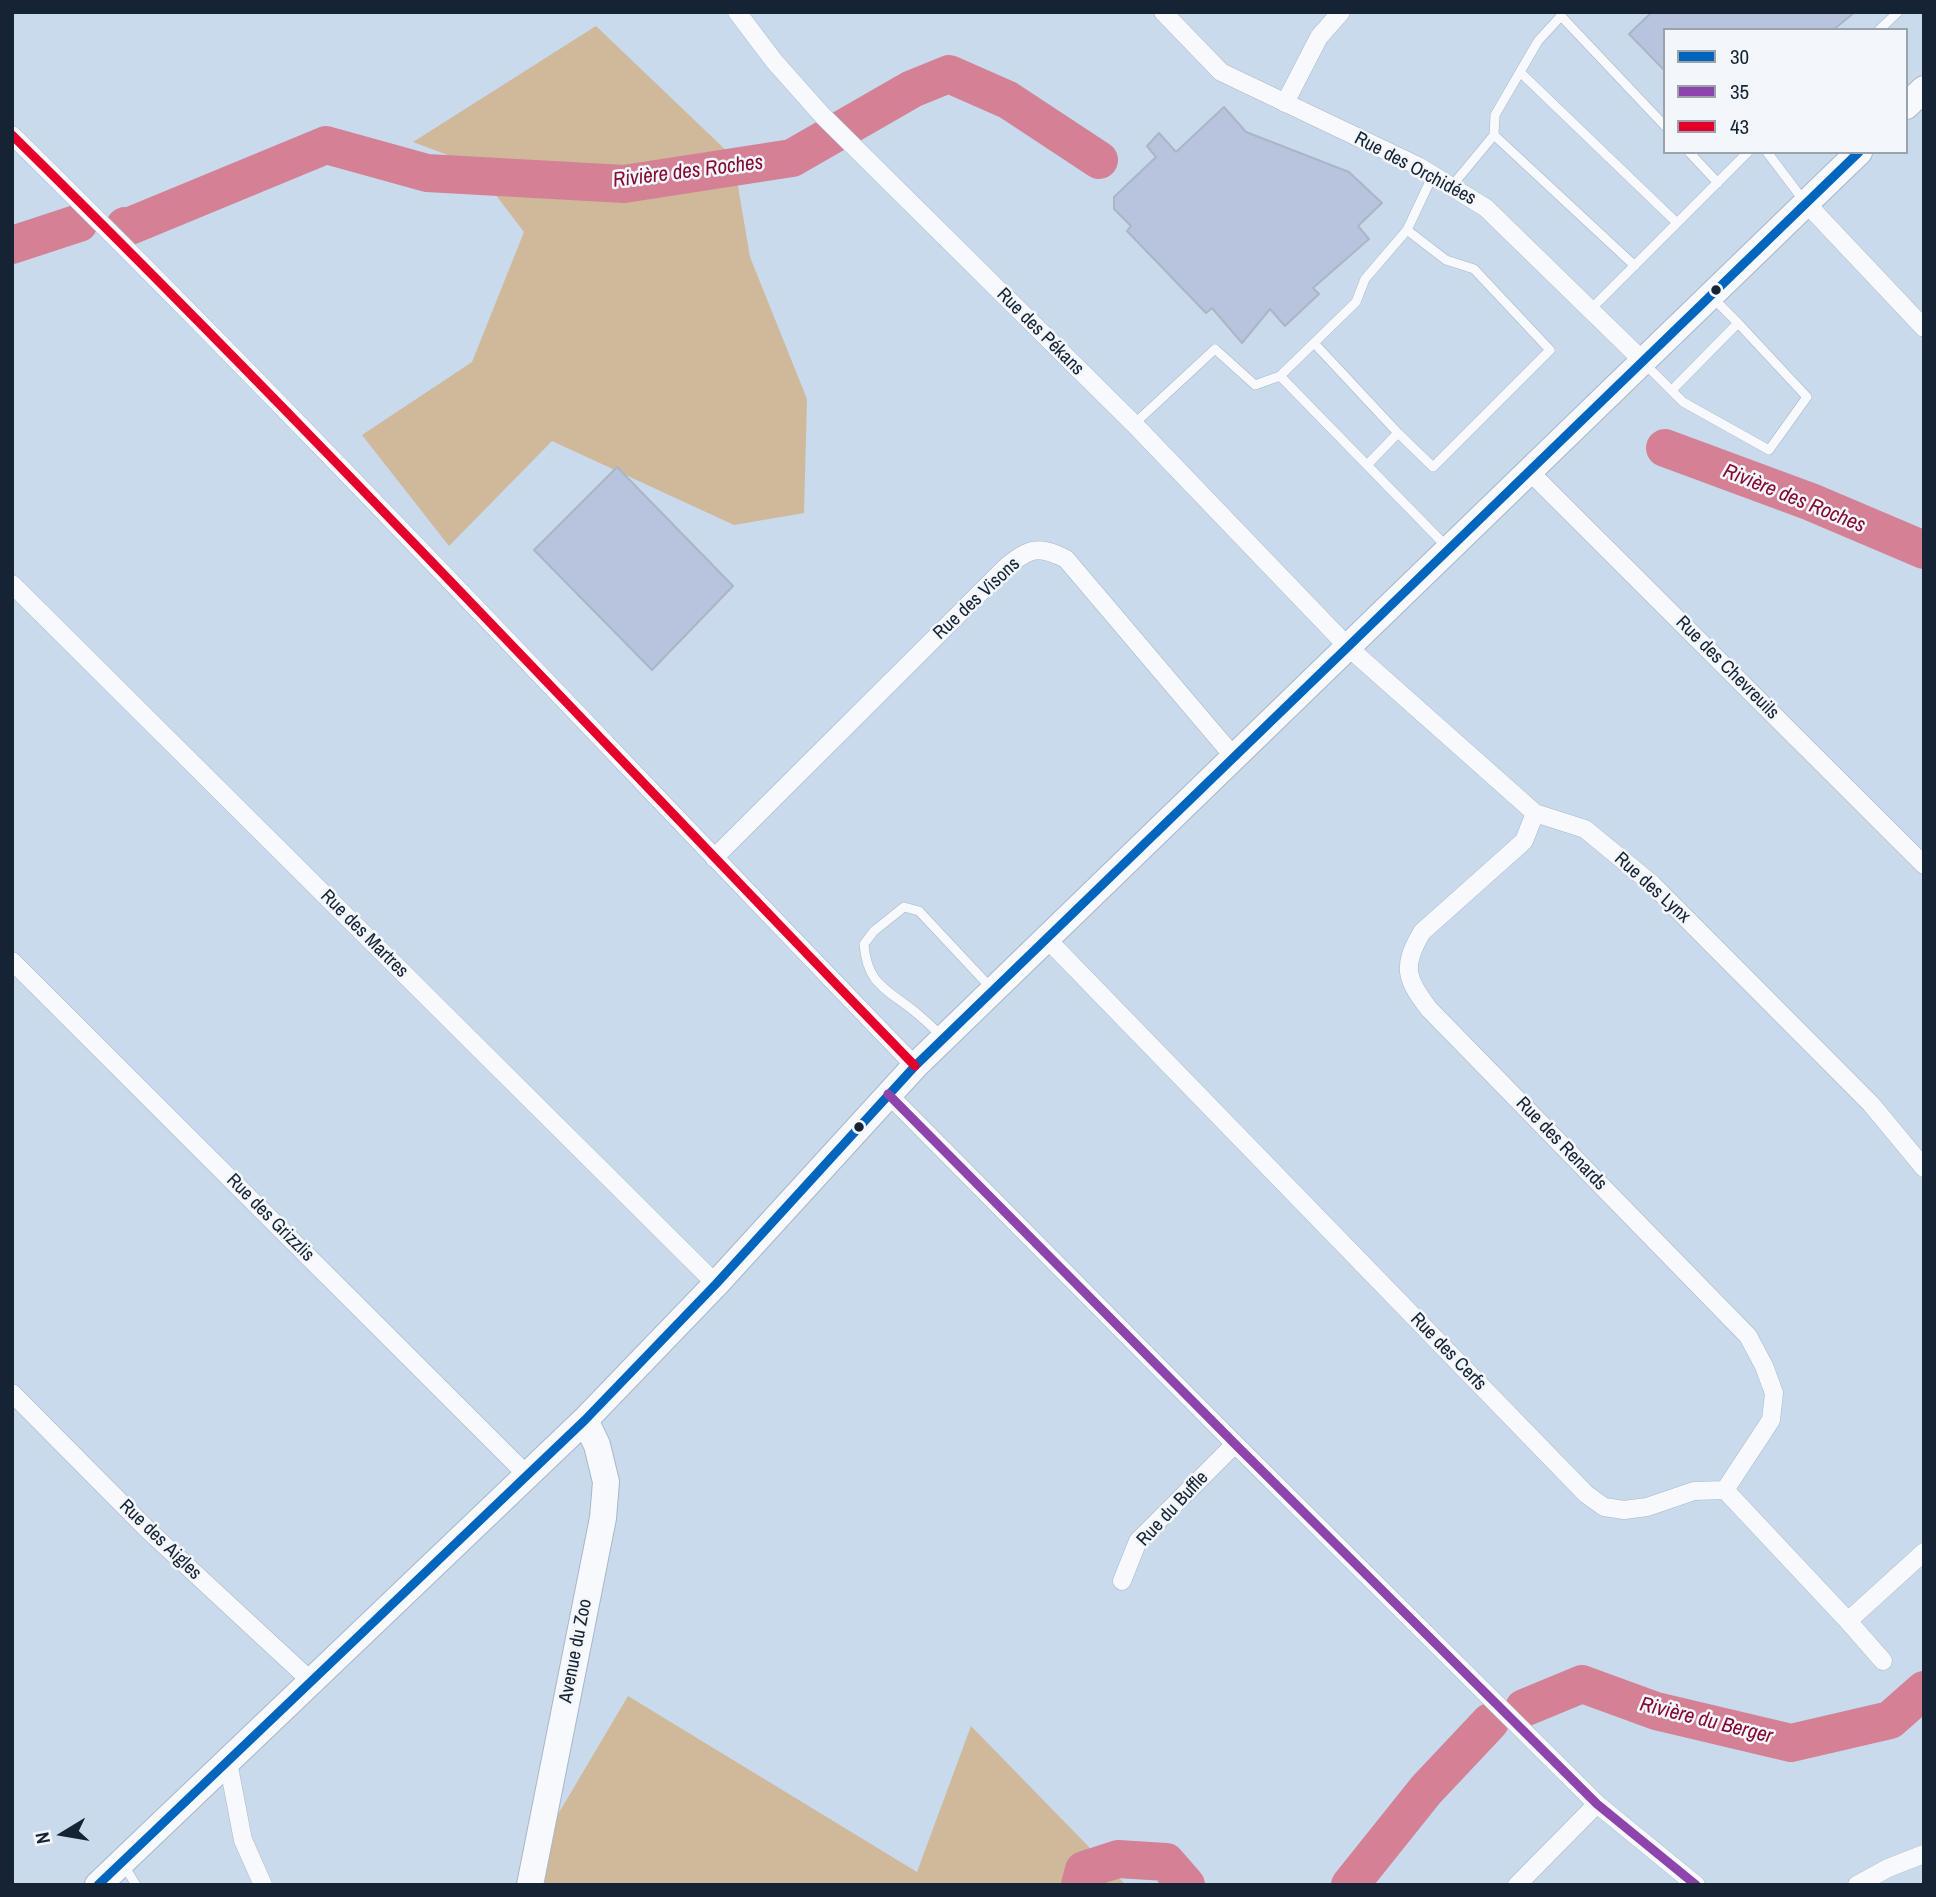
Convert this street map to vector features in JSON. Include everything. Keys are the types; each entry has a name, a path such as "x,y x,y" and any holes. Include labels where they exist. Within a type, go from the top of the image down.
{"main road":[{"path":"1908,104 1924,89"},
{"path":"99,1885 585,1420 716,1284 915,1066 1856,154"},
{"name":"Avenue du Zoo","path":"530,1885 603,1518 606,1482 597,1445 585,1420"}],"street":[{"name":"Rue des Pékans","path":"737,12 774,61 822,115 1134,424 1348,648"},
{"name":"Rue des Orchidées","path":"1164,12 1221,72 1418,166 1486,208 1643,361"},
{"path":"1285,103 1320,37 1341,12"},
{"path":"12,135 414,543 915,1066"},
{"path":"1806,203 1924,328"},
{"name":"Rue des Chevreuils","path":"1530,471 1924,865"},
{"name":"Rue des Visons","path":"714,858 1006,567 1033,550 1049,550 1066,559 1234,757"},
{"name":"Rue des Martres","path":"12,583 716,1284"},
{"name":"Rue des Lynx","path":"1348,648 1535,813 1585,829 1652,884 1871,1104 1924,1168"},
{"name":"Rue des Renards","path":"1535,813 1524,841 1422,932 1411,951 1408,970 1413,988 1429,1009 1748,1336 1774,1392 1771,1420 1725,1490"},
{"name":"Rue des Cerfs","path":"1047,939 1586,1494 1604,1507 1624,1510 1647,1507 1694,1491 1725,1490"},
{"name":"Rue des Grizzlis","path":"12,961 527,1475"},
{"path":"888,1094 1597,1804 1696,1885"},
{"name":"Rue des Aigles","path":"12,1393 146,1530 312,1682"},
{"name":"Rue du Buffle","path":"1122,1581 1138,1541 1235,1444"},
{"path":"1725,1490 1883,1661"},
{"path":"1848,1621 1924,1552"},
{"path":"228,1762 243,1840 262,1885"},
{"path":"1517,1885 1597,1804"},
{"path":"1857,1885 1888,1868 1924,1854"}],"lane":[{"path":"1881,28 1898,12"},
{"path":"1451,187 1494,135 1495,115 1538,41 1562,14 1663,124"},
{"path":"1520,72 1677,223"},
{"path":"1494,135 1635,266"},
{"path":"1691,154 1718,183"},
{"path":"1590,310 1746,154"},
{"path":"1769,154 1806,203"},
{"path":"1134,424 1215,349 1255,385 1280,376 1356,302 1365,279 1406,230 1433,175"},
{"path":"1314,343 1433,467 1550,350 1474,269 1446,260 1406,230"},
{"path":"1643,361 1683,402 1769,450 1807,397 1710,295"},
{"path":"1672,390 1738,323"},
{"path":"1280,376 1449,549"},
{"path":"1367,465 1398,433"},
{"path":"944,1038 914,1011 881,987 866,963 864,944 874,931 904,907 919,911 993,990"},
{"path":"122,1862 136,1885"}],"shaded area":[{"path":"596,26 733,157 750,257 807,399 804,513 734,525 552,441 449,546 362,435 472,362 524,232 472,164 413,142"},
{"path":"628,1696 917,1872 971,1726 1126,1885 543,1885 557,1816"}],"building":[{"path":"1652,12 1855,12 1835,28 1663,28 1663,69 1629,34"},
{"path":"1224,107 1246,132 1349,172 1382,203 1358,226 1369,239 1313,288 1319,294 1285,326 1270,309 1242,343 1212,308 1206,313 1127,231 1131,226 1114,209 1114,197 1156,157 1147,146 1159,133 1176,152"},
{"path":"617,467 733,586 652,670 534,550"}],"waterway":[{"name":"Rivière des Roches","path":"125,226 326,145 427,173 624,184 792,158 912,89 949,74 1008,100 1099,160"},
{"name":"Rivière des Roches","path":"12,245 79,223"},
{"name":"Rivière des Roches","path":"1665,448 1811,502 1924,550"},
{"name":"Rivière du Berger","path":"1524,1708 1582,1684 1656,1711 1791,1743 1890,1720 1924,1690"},
{"name":"Rivière du Berger","path":"1350,1885 1426,1790 1490,1722"},
{"name":"Rivière du Berger","path":"1080,1885 1084,1870 1118,1859 1166,1862 1186,1885"}],"transit line":[{"name":"43","path":"12,135 354,481 915,1066"},
{"name":"30","path":"98,1885 585,1420 716,1284 915,1066 1857,154"},
{"name":"35","path":"888,1094 1597,1804 1696,1885"}]}
